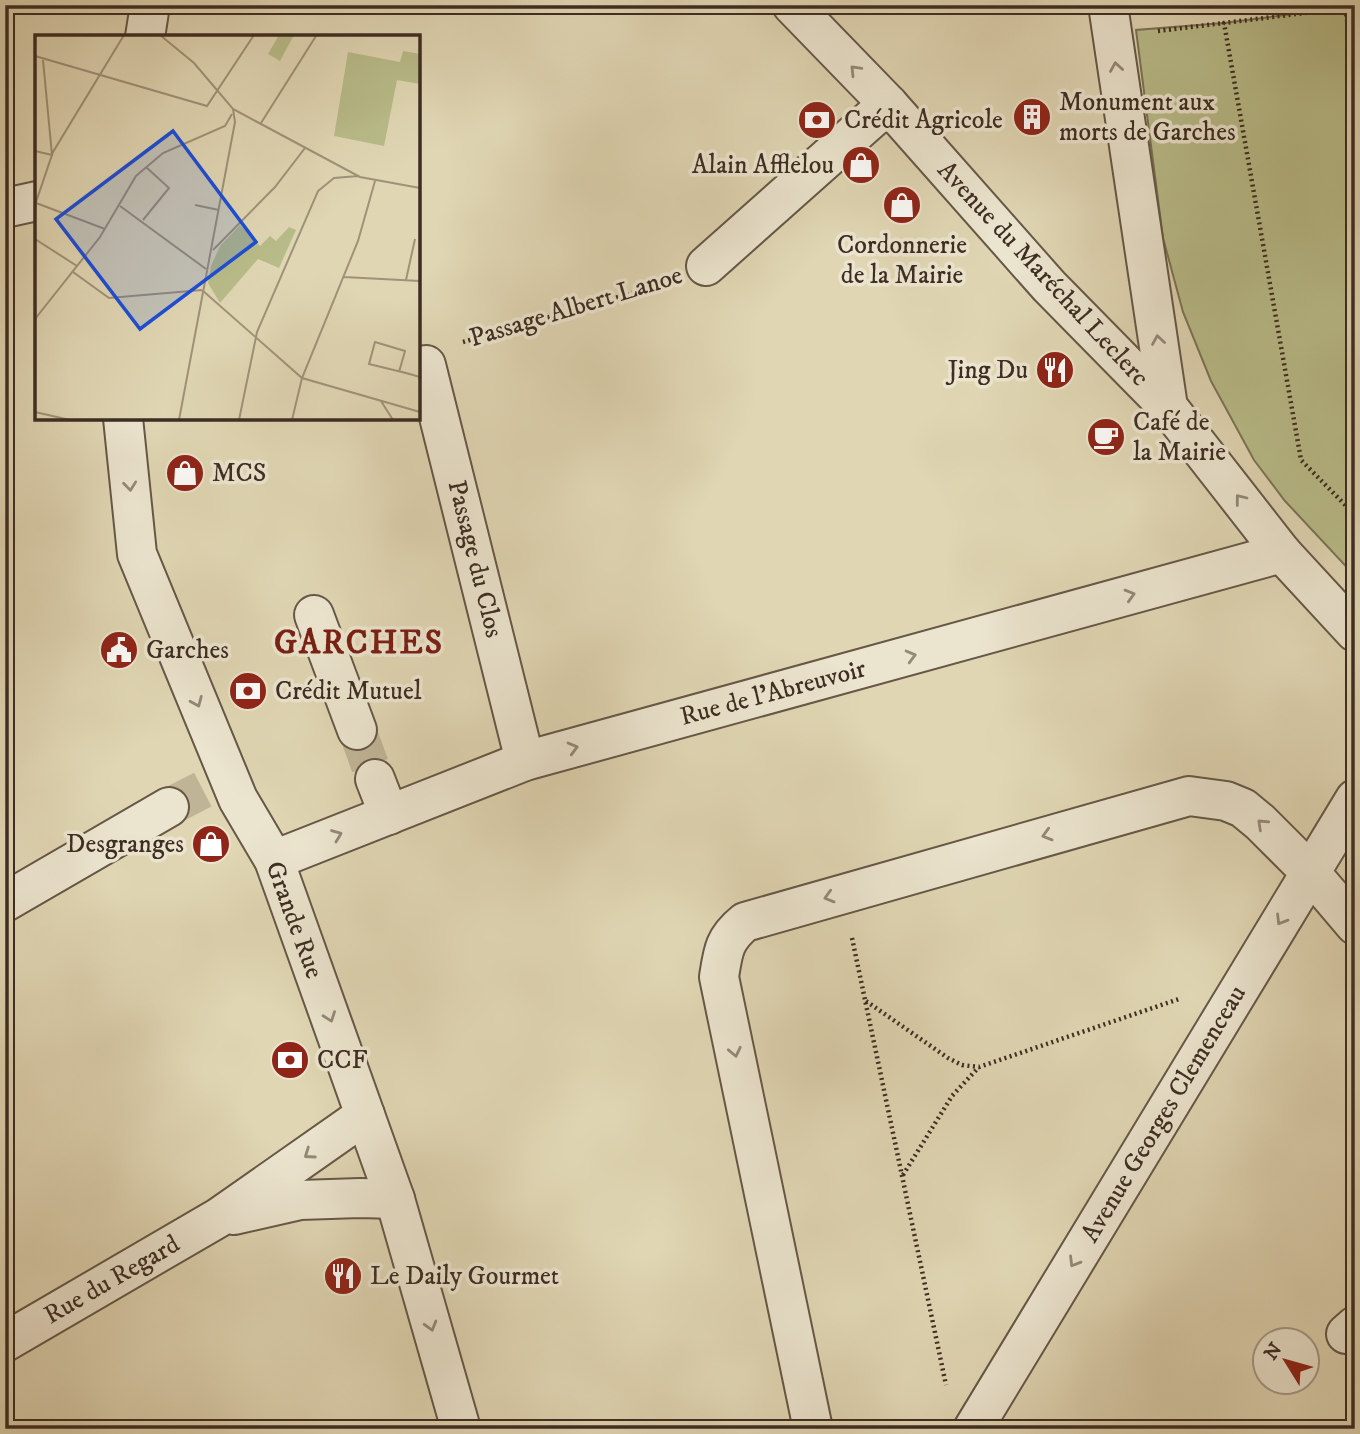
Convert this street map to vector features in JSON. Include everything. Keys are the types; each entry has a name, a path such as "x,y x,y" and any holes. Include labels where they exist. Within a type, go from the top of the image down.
{"street":[{"path":"145,35 150,5"},
{"name":"Avenue du Maréchal Leclerc","path":"792,5 888,104 1049,286 1168,407 1282,553 1355,632"},
{"path":"1110,21 1168,407"},
{"name":"Passage Albert Lanoe","path":"706,266 888,104"},
{"path":"5,208 35,201"},
{"name":"Passage du Clos","path":"422,366 525,761"},
{"name":"Grande Rue","path":"133,420 137,554 217,782 238,799 274,860 395,1199 461,1429"},
{"name":"Rue de l'Abreuvoir","path":"274,860 525,761 1282,553"},
{"path":"314,615 357,730"},
{"path":"375,779 388,815"},
{"path":"813,1429 719,977 724,947 733,932 744,922 1189,796 1226,801 1242,808 1260,822 1310,872 1355,925"},
{"name":"Avenue Georges Clemenceau","path":"974,1429 1355,799"},
{"path":"5,902 169,807"},
{"name":"Rue du Regard","path":"5,1342 218,1218 365,1115"},
{"name":"Rue du Regard","path":"218,1218 300,1200 395,1199"}],"path":[{"path":"1110,21 1224,23 1355,6"},
{"path":"1345,8 1355,69"},
{"path":"1224,23 1301,460 1355,515"},
{"name":"Passage Albert Lanoe","path":"422,366 424,353 649,289 706,266"},
{"path":"857,963 950,1397"},
{"path":"865,1000 948,1058 962,1065 979,1067 1247,976"},
{"path":"902,1175 952,1096 979,1067"}],"green space":[{"path":"1355,6 1355,576 1285,501 1254,460 1211,381 1183,312 1163,238 1136,30 1224,23"}],"tunnel":[{"path":"357,730 375,779"},
{"path":"169,807 206,788"}],"place":[{"name":"Monument aux morts de Garches","path":"1032,117"},
{"name":"Crédit Agricole","path":"817,120"},
{"name":"Alain Afflelou","path":"861,165"},
{"name":"Cordonnerie de la Mairie","path":"902,205"},
{"name":"Jing Du","path":"1055,370"},
{"name":"Café de la Mairie","path":"1106,437"},
{"name":"MCS","path":"185,473"},
{"name":"Garches","path":"119,650"},
{"name":"Crédit Mutuel","path":"248,691"},
{"name":"Desgranges","path":"211,844"},
{"name":"CCF","path":"290,1060"},
{"name":"Le Daily Gourmet","path":"343,1276"}],"district":[{"name":"GARCHES","path":"359,643"}]}
